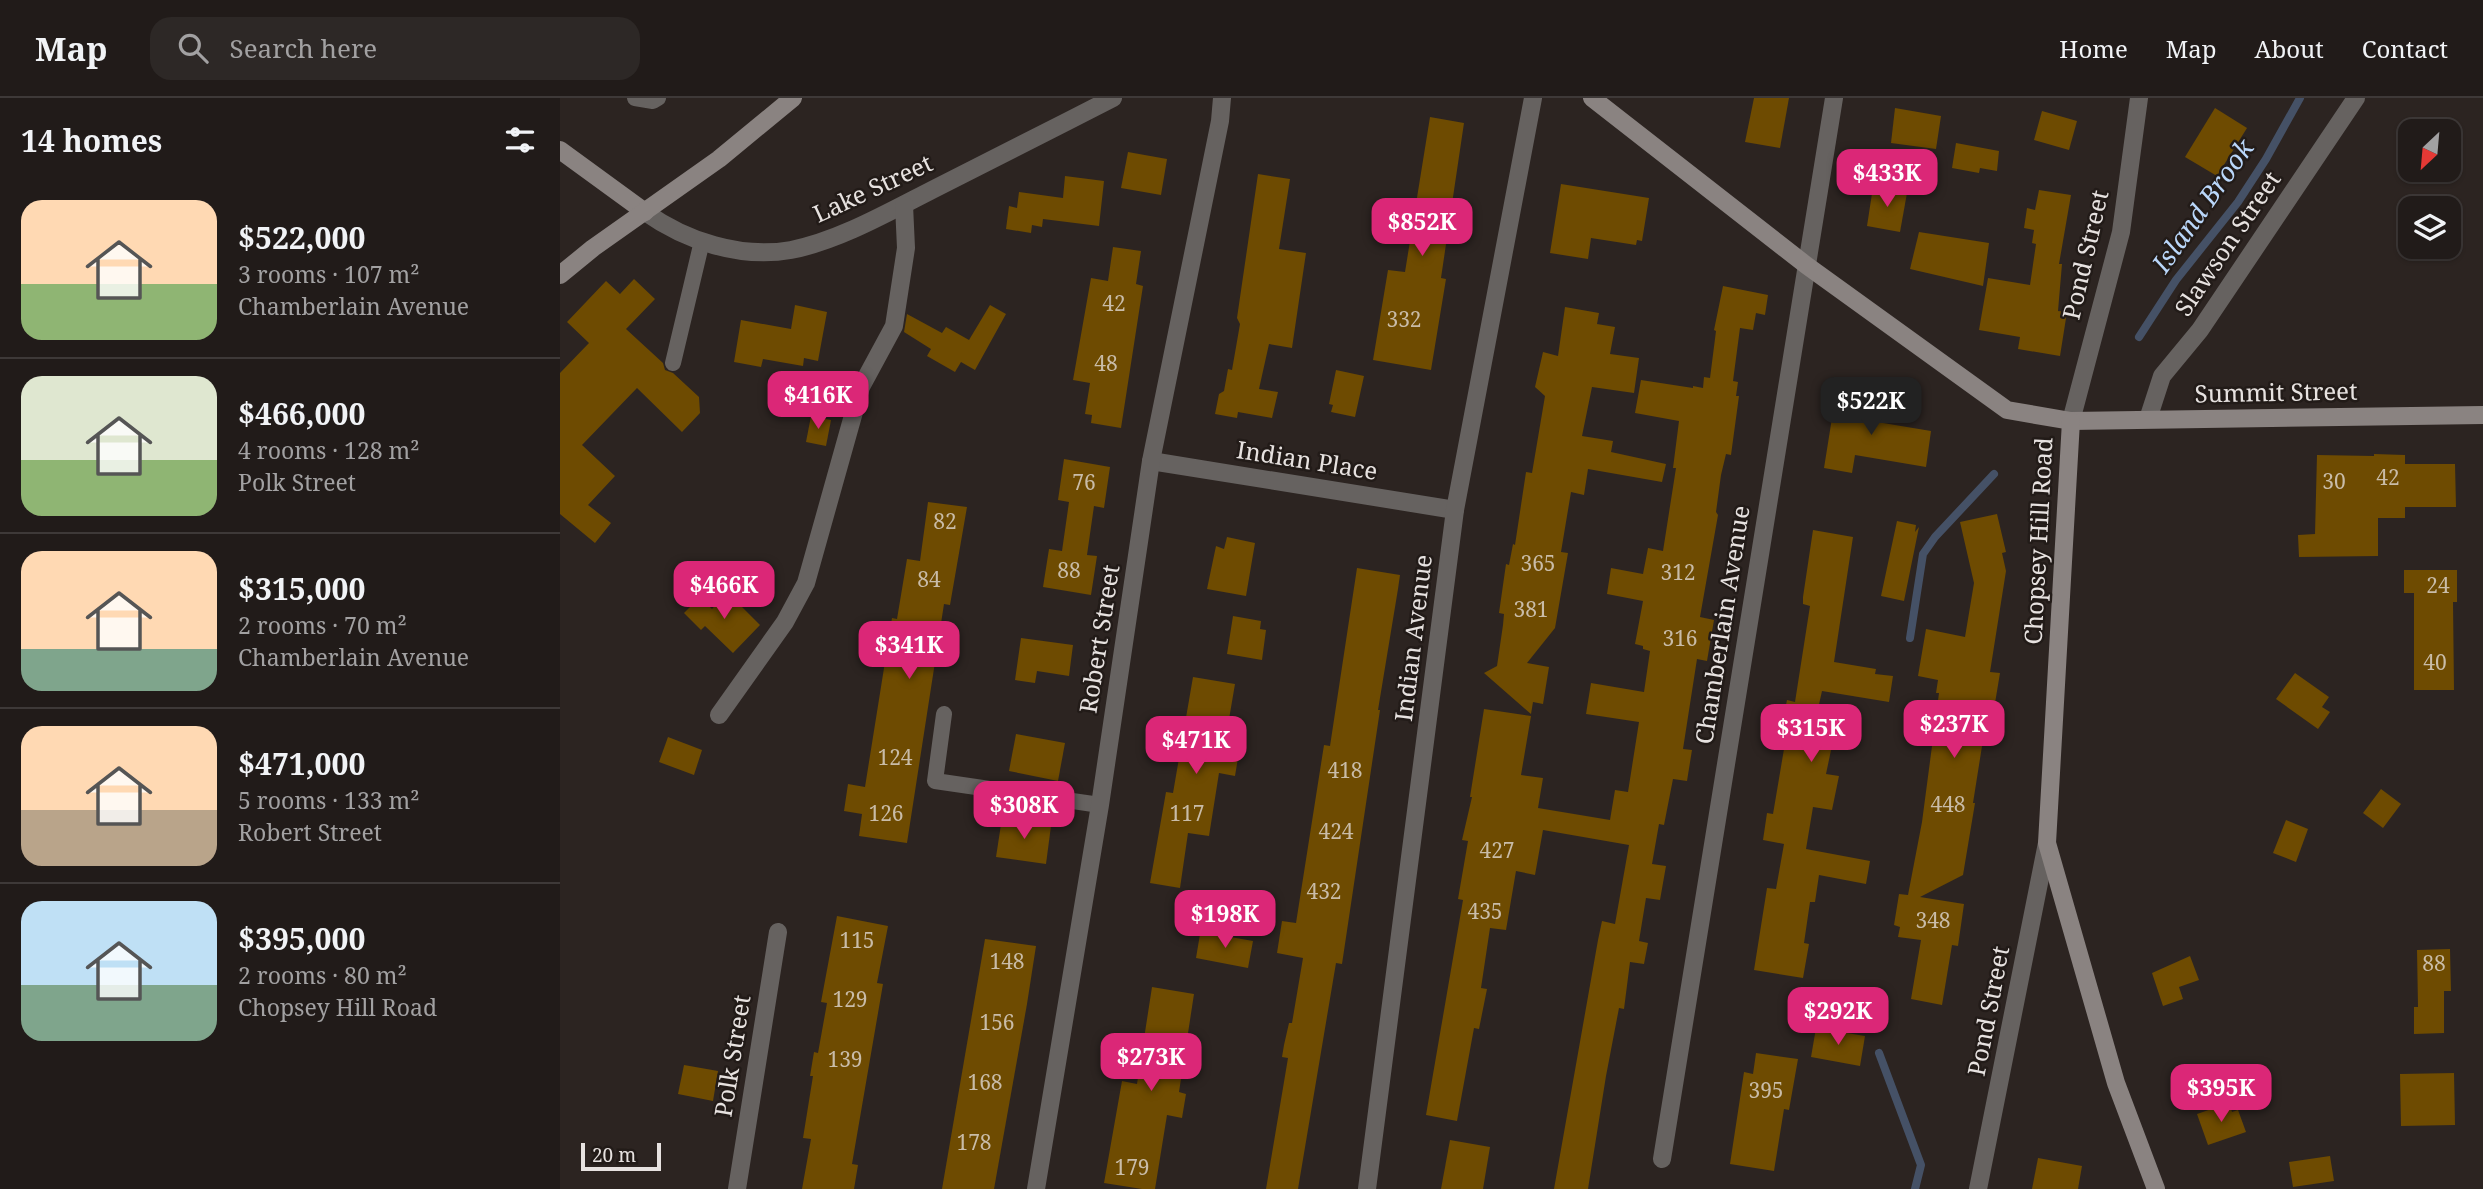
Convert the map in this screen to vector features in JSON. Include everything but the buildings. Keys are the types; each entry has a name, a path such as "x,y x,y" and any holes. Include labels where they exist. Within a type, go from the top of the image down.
{"main road":[{"path":"560,275 600,243 719,159 793,98"},
{"name":"Chopsey Hill Road","path":"1592,98 1806,265 2007,410 2071,421 2047,843 2116,1083 2156,1189"},
{"path":"560,150 645,212"},
{"name":"Summit Street","path":"2071,421 2483,415"}],"street":[{"name":"Lake Street","path":"645,212 661,223 702,241 734,250 789,250 837,235 904,205 1113,98"},
{"name":"Robert Street","path":"1036,1189 1100,805 1151,461 1220,121 1222,98"},
{"name":"Indian Avenue","path":"1367,1189 1455,510 1533,98"},
{"name":"Chamberlain Avenue","path":"1662,1159 1834,98"},
{"name":"Pond Street","path":"2071,421 2121,232 2139,98"},
{"name":"Slawson Street","path":"2148,419 2162,376 2200,330 2356,98"},
{"path":"719,715 785,622 806,583 861,387 894,326 906,248 904,205"},
{"name":"Indian Place","path":"1151,461 1455,510"},
{"name":"Pond Street","path":"1978,1189 2047,843"},
{"name":"Polk Street","path":"737,1189 778,932"}],"lane":[{"path":"635,98 653,101 658,98"},
{"path":"673,363 702,241"},
{"path":"944,714 935,780 1100,805"}],"waterway":[{"name":"Island Brook","path":"2139,337 2176,280 2238,202 2300,98"},
{"name":"Island Brook","path":"1910,638 1923,554 1935,537 1994,474"},
{"name":"Island Brook","path":"1879,1053 1921,1165 1915,1189"}]}
